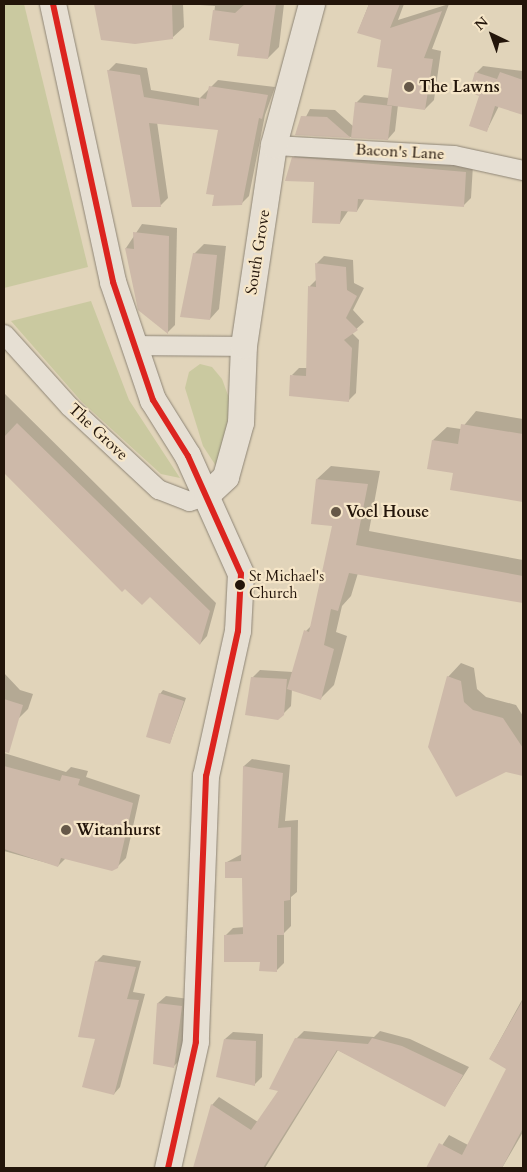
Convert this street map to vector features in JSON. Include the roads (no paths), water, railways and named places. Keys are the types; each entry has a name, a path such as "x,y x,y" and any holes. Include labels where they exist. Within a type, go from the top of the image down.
{"street":[{"path":"54,4 113,282 153,400 207,495 241,574 242,600 206,776 196,1042 168,1168"},
{"name":"South Grove","path":"207,495 226,477 241,423 244,346 274,145 312,4"},
{"name":"Bacon's Lane","path":"274,145 454,156 523,170"},
{"name":"The Grove","path":"4,334 69,406 158,489 189,501 207,495"},
{"path":"135,345 244,346"}],"place":[{"name":"The Lawns","path":"409,87"},
{"name":"Voel House","path":"336,512"},
{"name":"St Michael's Church","path":"240,585"},
{"name":"Witanhurst","path":"66,830"}]}
